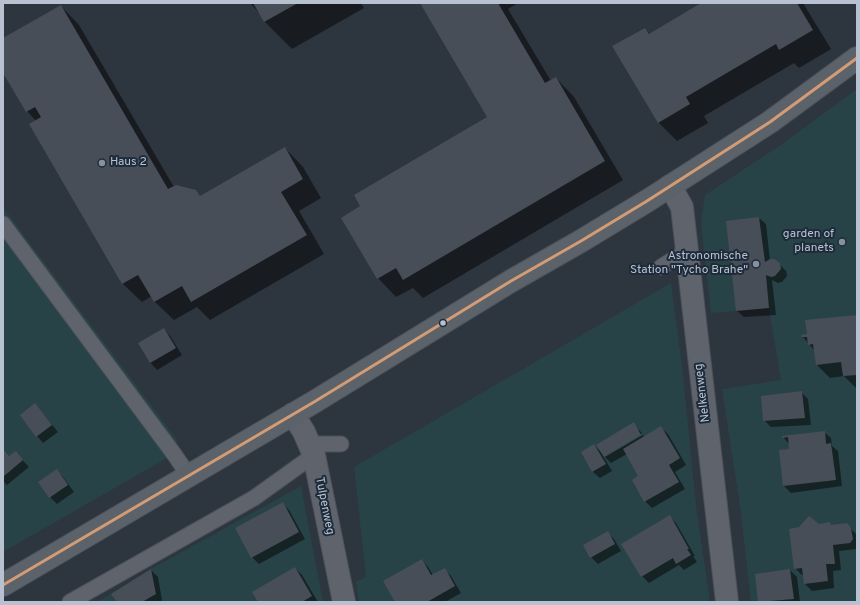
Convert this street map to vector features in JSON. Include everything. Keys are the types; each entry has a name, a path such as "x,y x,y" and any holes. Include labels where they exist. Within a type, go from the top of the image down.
{"street":[{"path":"3,585 395,353 511,281 581,242 770,122 857,58"},
{"name":"Nelkenweg","path":"670,186 682,207 727,602"},
{"name":"Tulpenweg","path":"293,414 312,450 344,602"}],"lane":[{"path":"3,224 189,476"},
{"path":"661,267 686,251"},
{"path":"70,602 254,498 312,450 341,444"}],"green space":[{"path":"857,89 857,602 751,602 741,513 722,389 781,380 769,308 711,313 701,223 705,195 782,144"},
{"path":"3,207 177,440 174,454 3,552"},
{"path":"671,283 682,365 696,505 710,602 359,602 356,582 366,577 354,467"},
{"path":"301,486 323,602 97,602 151,569"}],"building":[{"path":"253,3 298,3 264,22"},
{"path":"420,3 498,3 545,83 556,77 605,161 403,280 396,268 377,279 341,218 360,206 354,195 487,117"},
{"path":"701,3 797,3 813,30 779,50 776,44 686,97 690,104 658,123 612,46 645,28 649,34"},
{"name":"Haus 2","path":"61,5 168,189 176,185 196,190 200,196 285,147 303,179 281,192 307,235 191,302 182,286 154,302 138,275 122,284 29,124 41,117 35,107 26,112 3,73 3,38"},
{"name":"Astronomische Station \"Tycho Brahe\"","path":"759,217 765,262 770,259 774,259 780,263 781,269 775,276 771,277 766,275 769,308 736,311 726,221"},
{"path":"857,315 857,375 843,376 841,362 816,365 813,344 808,345 807,337 801,337 801,335 807,334 805,320"},
{"path":"164,328 176,348 150,363 138,343"},
{"path":"802,391 805,418 763,421 761,396"},
{"path":"35,403 52,425 36,437 20,415"},
{"path":"634,422 641,435 604,457 596,445"},
{"path":"661,426 680,458 669,465 679,482 644,502 632,480 638,476 623,449"},
{"path":"825,431 826,444 831,443 836,480 783,486 779,450 789,449 788,437 782,438 782,436"},
{"path":"594,444 606,464 592,472 581,452"},
{"path":"3,449 9,456 16,451 23,460 3,477"},
{"path":"57,469 68,485 49,498 38,482"},
{"path":"283,502 299,532 251,558 235,528"},
{"path":"670,515 691,555 676,564 673,558 641,577 621,544"},
{"path":"809,516 819,524 830,522 831,525 847,523 851,528 853,539 850,543 833,545 835,564 826,564 828,581 804,584 802,568 794,569 789,529 799,527"},
{"path":"608,531 615,544 590,558 583,545"},
{"path":"422,559 431,575 445,568 455,586 427,602 395,602 383,581"},
{"path":"295,567 312,596 302,602 258,602 252,592"},
{"path":"151,569 156,594 142,602 117,602 111,594"},
{"path":"790,569 794,599 758,602 755,574"}],"transit line":[{"path":"3,585 314,402 511,281 647,201 770,122 857,58"}],"place":[{"name":"Haus 2","path":"102,163"},
{"name":"garden of planets","path":"842,242"},
{"name":"Astronomische Station \"Tycho Brahe\"","path":"756,264"}]}
